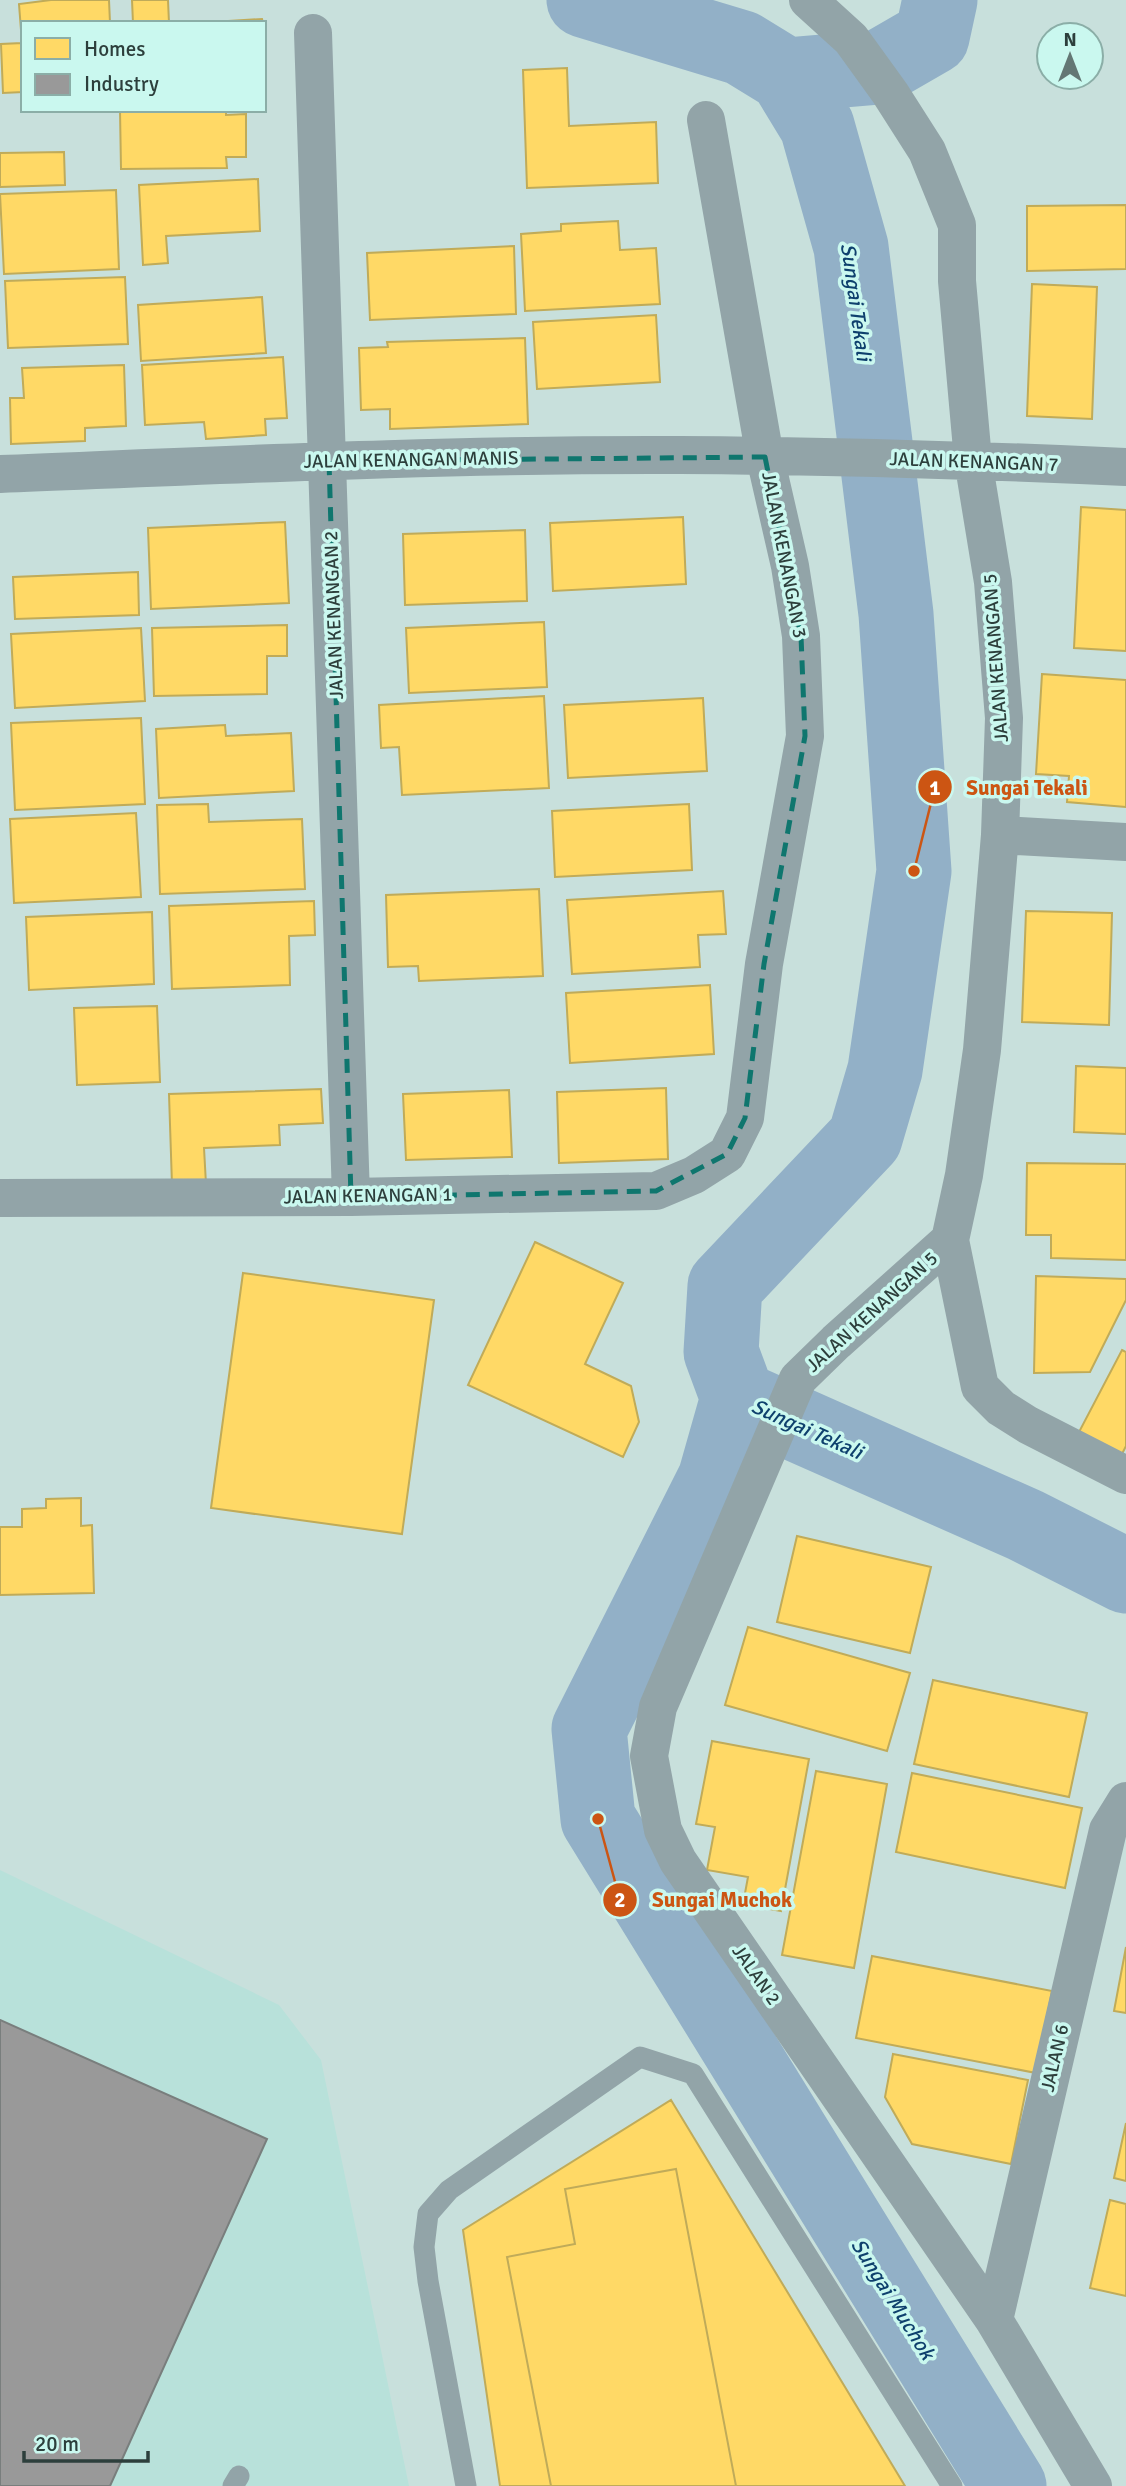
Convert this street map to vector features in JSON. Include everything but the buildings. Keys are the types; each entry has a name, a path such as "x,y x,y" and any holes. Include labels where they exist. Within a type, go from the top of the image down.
{"street":[{"name":"JALAN KENANGAN 5","path":"798,1380 835,1342 950,1240 964,1175 982,1050 1000,835 1004,718 993,582 973,460 957,281 957,225 927,151 890,93 851,39 808,0"},
{"name":"JALAN KENANGAN 2","path":"313,33 351,1197"},
{"name":"JALAN KENANGAN 3","path":"706,120 765,457 790,566 801,636 805,736 764,964 745,1118 727,1154"},
{"name":"JALAN KENANGAN MANIS","path":"0,474 329,461 678,455 822,457"},
{"name":"JALAN KENANGAN 7","path":"822,457 1126,467"},
{"path":"1000,835 1126,842"},
{"name":"JALAN KENANGAN 1","path":"0,1198 351,1197 656,1191 694,1175 727,1154"},
{"path":"950,1240 980,1387 1001,1408 1028,1425 1126,1475"},
{"name":"JALAN 2","path":"798,1380 757,1469 658,1707 649,1756 663,1830 678,1861 994,2320 1093,2486"},
{"name":"JALAN 6","path":"994,2320 1108,1830 1126,1801"}],"lane":[{"path":"466,2486 428,2281 424,2247 428,2214 449,2190 640,2057 693,2074 952,2486"}],"highlighted area":[{"path":"765,457 801,636 805,736 764,964 745,1118 727,1154 656,1191 351,1197 329,461"}],"shaded area":[{"path":"0,1870 279,2005 321,2060 409,2486 0,2486"}],"waterway":[{"name":"Sungai Tekali","path":"584,0 742,48 786,75 817,126 851,247 896,614 914,871 885,1070 865,1138 725,1286 721,1352 738,1398 1025,1525 1126,1576"},
{"path":"786,75 880,67 932,37 940,0"},
{"name":"Sungai Muchok","path":"738,1398 715,1479 589,1729 598,1819 1009,2486"}],"place":[{"name":"Sungai Tekali","path":"914,871"},
{"name":"Sungai Muchok","path":"598,1819"}]}
